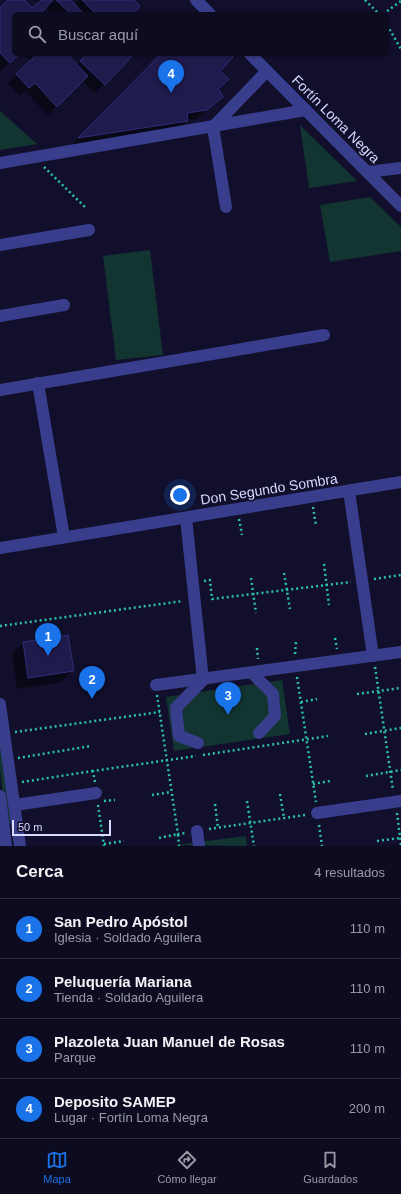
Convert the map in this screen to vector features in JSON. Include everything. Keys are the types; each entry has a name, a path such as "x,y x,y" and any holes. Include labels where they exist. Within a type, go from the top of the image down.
{"street":[{"path":"196,0 208,12"},
{"name":"Fortín Loma Negra","path":"252,56 401,206"},
{"path":"213,127 267,71"},
{"path":"0,163 306,110"},
{"path":"213,127 226,207"},
{"path":"367,172 401,168"},
{"path":"0,245 89,230"},
{"path":"0,316 64,305"},
{"path":"0,390 324,335"},
{"path":"38,384 64,537"},
{"name":"Don Segundo Sombra","path":"0,548 401,482"},
{"path":"348,491 373,656"},
{"path":"186,518 193,599 203,680"},
{"path":"156,685 203,680 252,672 295,668 401,652"},
{"path":"252,672 273,694 275,716 259,733"},
{"path":"198,743 179,736 176,708 203,680"},
{"path":"0,710 20,846"},
{"path":"14,805 96,793"},
{"path":"0,796 6,846"},
{"path":"317,813 398,801"},
{"path":"197,831 199,846"}],"path":[{"path":"365,0 377,12"},
{"path":"386,12 401,1"},
{"path":"389,28 401,49"},
{"path":"34,158 86,207"},
{"path":"312,497 316,526"},
{"path":"324,564 329,605"},
{"path":"284,574 290,609"},
{"path":"192,582 210,580 212,599 287,591 401,575"},
{"path":"251,578 256,613"},
{"path":"0,626 193,599"},
{"path":"296,642 295,668 322,846"},
{"path":"373,656 390,772 398,801 401,844"},
{"path":"156,685 179,846"},
{"path":"357,694 401,688"},
{"path":"301,702 317,699"},
{"path":"4,734 160,712"},
{"path":"365,734 401,728"},
{"path":"11,783 328,736"},
{"path":"8,760 91,746"},
{"path":"366,776 401,770"},
{"path":"93,771 104,845 124,841"},
{"path":"313,784 330,782"},
{"path":"152,795 171,792"},
{"path":"280,794 284,818"},
{"path":"247,801 254,846"},
{"path":"215,804 218,828"},
{"path":"159,838 317,813"},
{"path":"377,841 400,838"}],"green space":[{"path":"0,111 37,144 0,150"},
{"path":"300,125 357,181 309,188"},
{"path":"370,197 401,227 401,251 330,262 320,205"},
{"path":"150,250 163,355 116,360 103,256"},
{"path":"282,680 290,734 174,751 166,697"},
{"path":"0,734 12,823 7,824 0,770"},
{"path":"246,836 247,846 176,845"}],"building":[{"path":"8,0 25,0 32,8 41,0 53,0 42,12 12,12 12,56 18,56 10,63 0,53 0,8"},
{"path":"56,0 71,0 82,12 69,12"},
{"path":"82,0 134,0 140,6 135,12 94,12"},
{"path":"35,56 71,56 70,57 88,76 57,107 35,83 29,88 16,74"},
{"path":"84,56 132,56 105,85 80,61"},
{"path":"159,56 233,57 220,71 229,79 218,89 223,97 207,110 187,113 188,121 78,138"},
{"path":"68,635 74,671 28,678 23,642"}],"place":[{"name":"Deposito SAMEP","path":"171,93"},
{"name":"San Pedro Apóstol","path":"48,656"},
{"name":"Peluquería Mariana","path":"92,699"},
{"name":"Plazoleta Juan Manuel de Rosas","path":"228,715"}]}
